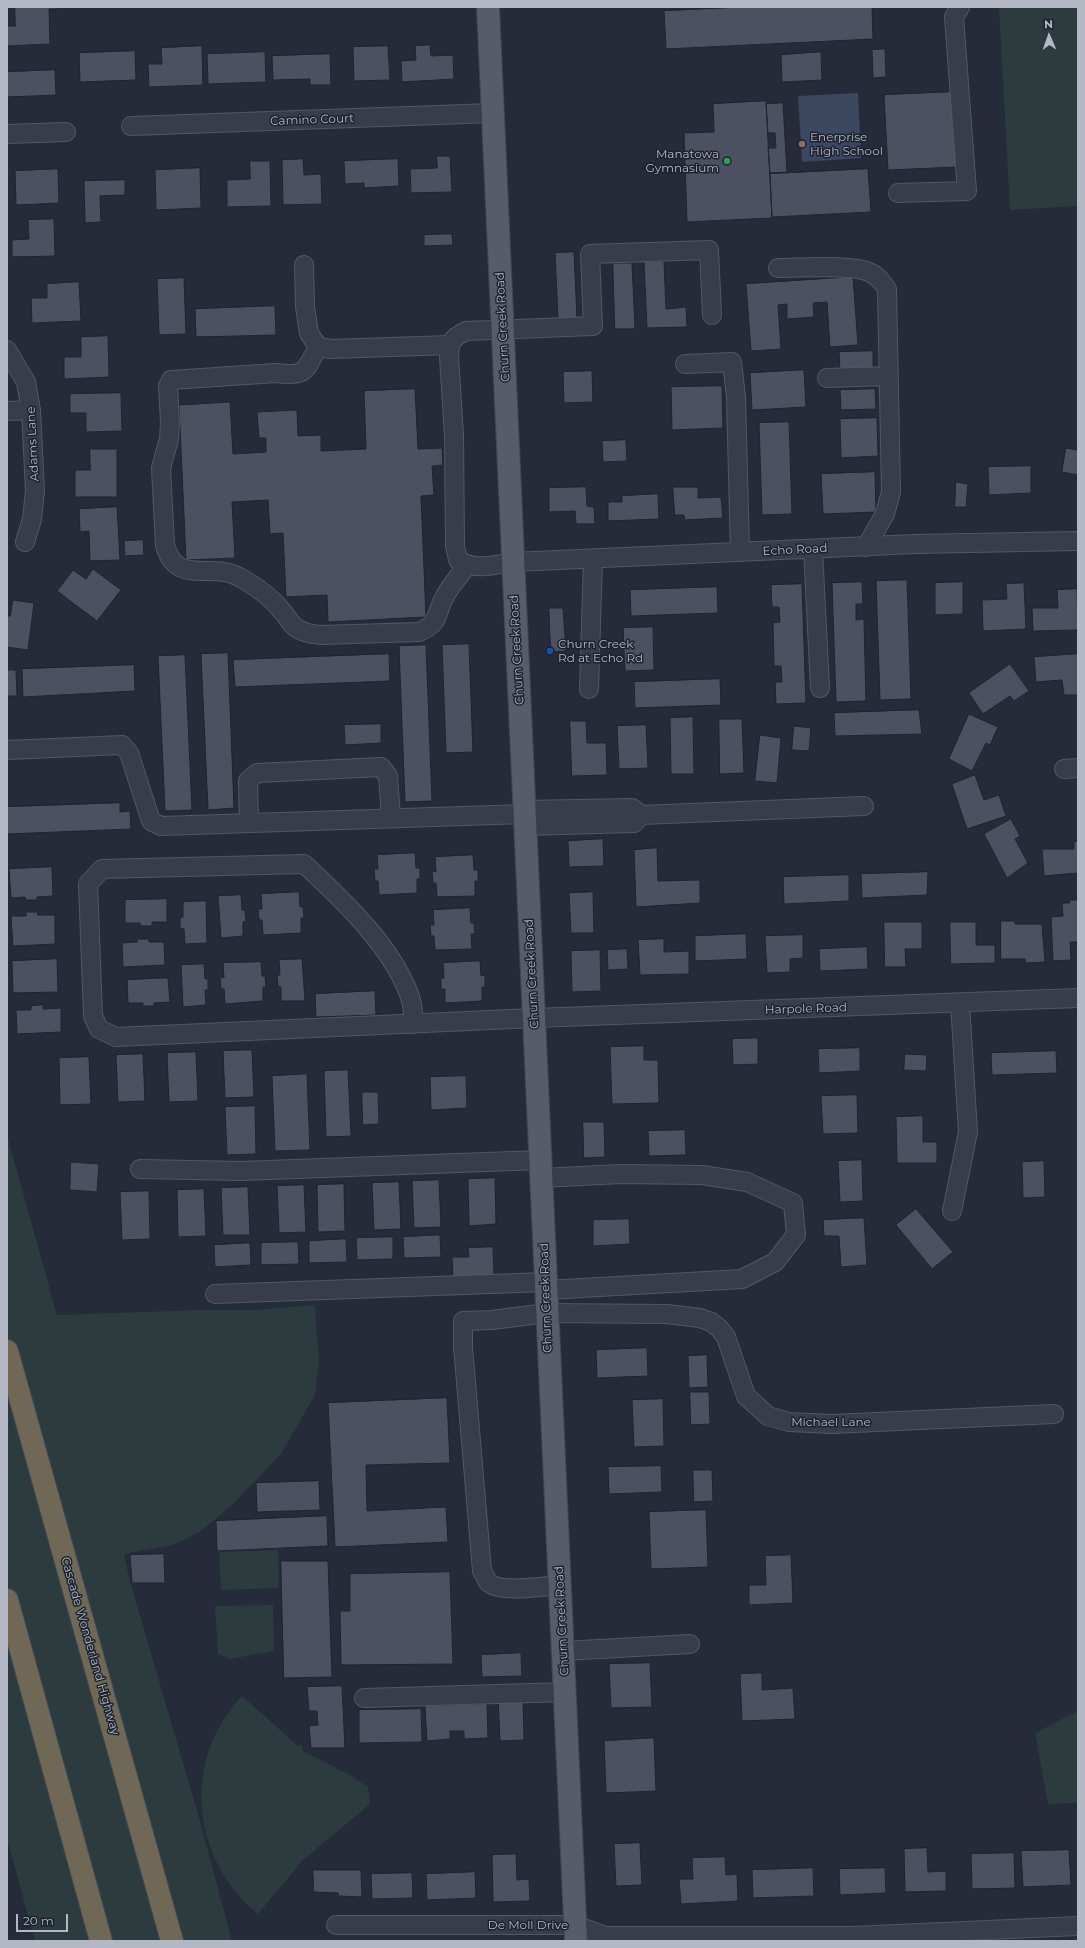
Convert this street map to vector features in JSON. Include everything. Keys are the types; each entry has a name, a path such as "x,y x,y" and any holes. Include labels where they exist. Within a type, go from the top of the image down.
{"highway":[{"name":"Cascade Wonderland Highway","path":"7,1351 172,1941"},
{"path":"7,1600 101,1941"}],"main road":[{"name":"Churn Creek Road","path":"488,7 575,1933"}],"street":[{"path":"898,193 967,191 954,17 960,7"},
{"name":"Camino Court","path":"131,126 493,113"},
{"path":"7,134 66,132"},
{"path":"318,347 305,371 293,376 276,373 172,380 168,386 170,422 169,439 162,468 165,545 168,557 175,564 185,570 228,571 239,576 269,598 282,610 295,627 307,634 321,635 419,632 431,627 438,616 444,598 467,566 458,560 454,546 454,434 450,345 454,337 466,331 592,326 590,254 709,250 712,315"},
{"path":"304,265 305,307 309,333 318,347 331,349 450,345"},
{"path":"778,268 855,268 868,272 880,279 887,289 891,492 884,514 866,546"},
{"name":"Adams Lane","path":"7,350 26,382 32,410 35,491 32,519 25,542"},
{"path":"685,364 732,362 736,396 740,552"},
{"path":"827,378 888,376"},
{"path":"7,411 32,410"},
{"name":"Echo Road","path":"467,566 477,567 513,562 866,546 1078,541"},
{"path":"813,549 820,688"},
{"path":"590,689 593,559"},
{"path":"7,750 122,745 129,753 151,821 160,826 391,818 525,817 634,823 640,815 864,806"},
{"path":"249,823 248,781 257,773 381,768 388,776 391,818"},
{"name":"Harpole Road","path":"414,1024 411,1001 392,960 341,898 304,864 102,869 88,884 93,1016 99,1029 116,1037 414,1024 534,1018 1078,998"},
{"path":"952,1211 968,1132 960,1003"},
{"path":"140,1169 241,1171 541,1169 621,1174 702,1175 747,1182 793,1203 796,1235 775,1262 742,1279 546,1286 215,1294"},
{"name":"Michael Lane","path":"560,1585 513,1589 499,1587 489,1582 482,1571 463,1321 492,1320 547,1313 687,1315 711,1322 719,1328 726,1337 746,1396 768,1416 789,1422 832,1424 1054,1414"},
{"path":"563,1651 690,1644"},
{"path":"364,1698 565,1692"},
{"name":"De Moll Drive","path":"336,1925 575,1933 605,1936 852,1936 1078,1926"}],"shaded area":[{"path":"999,7 1078,7 1078,206 1010,210"},
{"path":"7,1135 57,1315 199,1310 254,1310 315,1305 319,1362 315,1395 281,1454 235,1502 200,1532 173,1545 124,1554 129,1578 198,1814 232,1941 35,1941 7,1839"},
{"path":"278,1550 279,1588 221,1590 219,1552"},
{"path":"273,1605 274,1651 230,1659 218,1654 215,1606"},
{"path":"242,1696 297,1745 302,1745 303,1751 348,1774 368,1787 370,1804 303,1860 258,1914 236,1891 219,1866 207,1838 202,1808 203,1779 209,1749 222,1721"},
{"path":"1078,1711 1078,1803 1048,1804 1035,1733"}],"water":[{"path":"858,93 861,158 802,162 798,96"}],"building":[{"path":"15,7 59,7 59,9 49,9 50,44 7,46 7,26 15,26"},
{"path":"743,7 872,7 873,39 666,49 664,11"},
{"path":"430,45 431,56 453,55 454,79 402,82 401,61 416,60 415,46"},
{"path":"202,46 203,85 149,87 148,64 162,64 161,48"},
{"path":"388,46 390,80 354,81 353,47"},
{"path":"885,49 886,77 873,78 872,50"},
{"path":"135,51 136,80 80,82 79,53"},
{"path":"265,52 266,82 208,84 207,54"},
{"path":"821,52 822,80 782,82 781,55"},
{"path":"330,54 331,85 310,85 310,79 273,80 272,56"},
{"path":"55,70 56,95 7,97 7,72"},
{"path":"952,92 957,167 888,170 884,95"},
{"name":"Manatowa Gymnasium","path":"766,101 772,218 687,222 684,133 714,132 713,104"},
{"path":"783,103 787,172 770,173 768,148 776,148 775,133 768,133 766,104"},
{"path":"437,156 450,156 452,192 411,193 410,169 437,168"},
{"path":"303,159 304,175 321,174 322,204 283,205 282,160"},
{"path":"398,159 399,186 364,188 364,183 345,184 344,161"},
{"path":"250,161 270,161 271,206 227,207 227,180 250,179"},
{"path":"200,168 201,208 156,210 155,170"},
{"path":"58,169 59,203 16,205 15,171"},
{"path":"868,169 871,212 772,217 770,174"},
{"path":"125,180 125,195 100,196 101,222 85,223 84,181"},
{"path":"54,219 55,256 12,257 12,240 29,239 28,220"},
{"path":"452,234 453,245 424,246 424,235"},
{"path":"574,252 577,318 558,319 555,253"},
{"path":"664,261 666,309 686,307 687,327 647,328 644,262"},
{"path":"613,263 632,263 635,329 615,329"},
{"path":"853,277 858,345 830,347 827,302 813,303 814,317 787,319 787,304 778,305 781,349 751,351 746,284"},
{"path":"184,278 186,334 159,335 157,279"},
{"path":"79,282 81,321 32,323 31,298 47,298 47,284"},
{"path":"275,306 276,335 196,337 195,309"},
{"path":"108,336 109,377 64,379 64,357 81,357 81,337"},
{"path":"873,351 873,371 840,372 839,352"},
{"path":"804,370 806,407 752,410 750,373"},
{"path":"592,371 593,402 564,403 563,372"},
{"path":"722,386 723,428 672,430 671,387"},
{"path":"415,389 418,449 442,448 443,465 432,466 434,495 421,496 426,617 328,622 327,595 286,597 283,533 270,534 268,500 232,502 235,558 186,560 179,405 230,402 233,454 266,452 266,438 259,438 257,412 297,410 298,436 321,435 321,451 366,449 364,391"},
{"path":"875,389 876,409 841,410 840,390"},
{"path":"121,393 122,431 86,432 86,413 70,413 70,394"},
{"path":"877,418 878,456 841,458 840,419"},
{"path":"789,422 792,514 762,515 759,423"},
{"path":"626,440 627,461 603,462 602,441"},
{"path":"1066,448 1078,450 1078,475 1062,472"},
{"path":"90,449 117,449 117,497 75,497 75,470 90,470"},
{"path":"1031,466 1031,493 989,495 988,467"},
{"path":"875,472 876,512 823,514 821,474"},
{"path":"956,482 968,484 966,507 955,507"},
{"path":"586,487 587,506 594,507 595,524 576,524 575,511 549,512 549,488"},
{"path":"673,487 698,487 698,498 721,497 723,518 685,520 684,515 675,515"},
{"path":"658,494 659,519 608,521 608,502 622,502 622,496"},
{"path":"117,507 120,560 90,561 89,531 80,532 79,509"},
{"path":"143,540 144,555 125,556 124,541"},
{"path":"93,569 121,590 97,621 57,591 73,570 86,579"},
{"path":"907,580 911,699 880,700 876,581"},
{"path":"862,582 863,604 856,604 856,620 864,619 866,701 836,702 832,583"},
{"path":"963,582 963,614 935,615 935,583"},
{"path":"1024,583 1026,629 983,631 982,600 1007,599 1006,584"},
{"path":"802,584 806,703 776,704 775,682 782,682 781,666 774,666 773,623 780,622 779,607 772,607 771,585"},
{"path":"717,587 718,613 631,616 630,590"},
{"path":"1077,589 1078,630 1033,631 1032,608 1058,608 1057,590"},
{"path":"13,600 34,603 28,650 7,647 7,616 10,616"},
{"path":"549,608 563,608 566,651 551,652"},
{"path":"653,627 654,670 625,671 623,628"},
{"path":"469,644 473,752 446,753 442,645"},
{"path":"426,645 432,801 405,802 399,646"},
{"path":"228,653 234,808 208,810 201,654"},
{"path":"389,654 390,681 235,687 233,660"},
{"path":"1078,654 1078,695 1064,695 1062,680 1036,682 1034,657"},
{"path":"185,655 192,810 165,811 158,656"},
{"path":"1010,664 1029,691 1014,701 1010,696 983,714 969,693"},
{"path":"134,665 135,691 23,697 22,669"},
{"path":"7,670 16,670 17,696 7,696"},
{"path":"720,679 721,705 635,708 634,682"},
{"path":"919,710 922,734 835,736 834,713"},
{"path":"969,714 998,727 990,745 986,743 972,771 949,759"},
{"path":"693,717 694,774 671,774 670,718"},
{"path":"719,719 742,719 744,773 720,774"},
{"path":"570,721 586,721 587,743 606,743 607,775 572,776"},
{"path":"381,724 381,743 345,745 344,725"},
{"path":"646,725 648,768 619,769 617,726"},
{"path":"794,726 811,728 809,751 792,750"},
{"path":"760,735 781,738 777,783 755,781"},
{"path":"975,775 984,800 999,795 1006,816 967,829 952,784"},
{"path":"120,803 120,812 130,811 131,829 7,834 7,807"},
{"path":"1011,819 1020,836 1015,839 1028,863 1007,878 984,834"},
{"path":"603,839 604,866 569,867 568,841"},
{"path":"1078,841 1078,873 1044,876 1042,849 1074,849 1074,842"},
{"path":"657,848 658,881 700,880 700,903 636,907 634,850"},
{"path":"415,853 416,868 420,868 420,879 417,879 417,893 379,895 378,881 375,881 374,869 378,869 377,855"},
{"path":"473,855 474,870 478,870 478,881 475,881 475,896 437,897 436,883 433,883 432,871 436,872 435,857"},
{"path":"52,867 53,896 37,897 37,900 26,900 25,897 11,898 9,869"},
{"path":"928,872 927,895 862,898 861,874"},
{"path":"849,875 849,901 784,904 783,877"},
{"path":"299,892 300,907 303,907 304,918 301,918 301,933 263,935 262,920 259,920 258,909 262,909 261,894"},
{"path":"593,892 594,933 571,933 569,893"},
{"path":"241,895 242,910 245,910 246,921 243,922 243,936 221,938 218,896"},
{"path":"167,899 167,922 152,922 152,926 141,926 140,923 125,923 125,900"},
{"path":"1070,900 1078,900 1078,942 1070,942 1071,960 1053,961 1051,917 1063,916 1062,903 1069,903"},
{"path":"206,901 207,943 185,944 184,929 180,928 180,918 183,917 183,902"},
{"path":"470,908 471,923 474,923 475,934 471,934 472,949 435,950 434,936 431,936 430,925 434,925 433,910"},
{"path":"26,912 37,912 38,915 55,915 55,944 13,946 11,916 26,916"},
{"path":"1001,921 1015,921 1015,924 1042,924 1045,962 1026,963 1025,959 1001,959"},
{"path":"884,922 922,922 922,949 905,949 906,967 885,967"},
{"path":"950,922 976,922 976,945 995,945 995,963 951,964"},
{"path":"746,934 747,959 695,961 695,936"},
{"path":"803,935 803,958 790,959 790,972 767,973 765,936"},
{"path":"137,939 149,939 149,942 164,942 165,965 123,967 122,943 137,942"},
{"path":"664,939 664,952 689,951 689,974 640,975 638,940"},
{"path":"867,947 868,969 820,971 819,949"},
{"path":"627,949 628,969 608,970 607,950"},
{"path":"600,950 601,991 572,992 571,951"},
{"path":"57,959 58,992 13,993 12,961"},
{"path":"302,959 305,1001 281,1001 281,987 278,986 277,975 280,975 279,960"},
{"path":"480,961 481,976 485,975 485,987 482,987 482,1001 445,1003 445,989 441,989 441,978 444,978 443,963"},
{"path":"261,962 262,976 265,976 266,987 263,987 263,1001 225,1004 224,989 221,989 220,977 224,978 223,963"},
{"path":"204,964 205,979 208,979 208,990 205,990 206,1005 183,1007 181,965"},
{"path":"168,978 170,1002 154,1003 154,1006 143,1006 143,1003 128,1003 127,980"},
{"path":"375,991 376,1015 316,1017 315,994"},
{"path":"43,1005 43,1009 61,1008 61,1032 17,1034 16,1010 31,1010 31,1006"},
{"path":"758,1038 758,1064 733,1065 732,1039"},
{"path":"644,1046 644,1060 658,1060 659,1103 612,1104 610,1047"},
{"path":"860,1048 860,1071 819,1073 818,1049"},
{"path":"252,1050 254,1097 225,1098 223,1051"},
{"path":"1056,1051 1057,1073 992,1075 991,1053"},
{"path":"196,1052 198,1101 169,1102 167,1053"},
{"path":"143,1054 145,1101 118,1102 116,1055"},
{"path":"905,1054 927,1055 926,1071 904,1070"},
{"path":"89,1057 91,1104 60,1105 59,1058"},
{"path":"348,1070 351,1136 326,1137 324,1071"},
{"path":"307,1074 310,1150 275,1151 272,1076"},
{"path":"466,1076 467,1108 431,1110 430,1077"},
{"path":"362,1092 378,1092 379,1124 363,1125"},
{"path":"857,1095 858,1133 823,1134 821,1096"},
{"path":"255,1106 256,1154 227,1155 225,1107"},
{"path":"923,1116 923,1142 937,1142 937,1163 897,1163 896,1117"},
{"path":"583,1122 604,1122 605,1157 584,1158"},
{"path":"685,1130 686,1155 649,1156 648,1131"},
{"path":"862,1160 863,1201 840,1202 838,1161"},
{"path":"1044,1161 1045,1197 1023,1198 1022,1162"},
{"path":"71,1162 99,1164 97,1192 70,1190"},
{"path":"495,1178 496,1224 469,1226 468,1179"},
{"path":"439,1180 441,1227 414,1228 412,1181"},
{"path":"399,1182 401,1229 374,1230 372,1183"},
{"path":"344,1184 345,1231 318,1232 317,1185"},
{"path":"304,1185 306,1232 279,1233 277,1186"},
{"path":"248,1187 250,1235 223,1235 221,1188"},
{"path":"204,1189 206,1236 178,1237 177,1190"},
{"path":"149,1191 150,1239 122,1240 120,1192"},
{"path":"916,1209 953,1252 932,1269 896,1225"},
{"path":"864,1218 867,1265 841,1267 839,1236 824,1236 823,1220"},
{"path":"629,1219 630,1244 593,1246 593,1220"},
{"path":"440,1235 441,1257 404,1258 403,1237"},
{"path":"393,1237 393,1259 357,1260 356,1238"},
{"path":"346,1239 347,1262 309,1263 309,1241"},
{"path":"298,1242 299,1264 261,1265 261,1243"},
{"path":"250,1243 251,1265 215,1267 214,1245"},
{"path":"493,1247 494,1276 453,1277 452,1257 469,1257 468,1248"},
{"path":"647,1348 648,1376 597,1378 596,1350"},
{"path":"707,1355 708,1387 689,1388 688,1356"},
{"path":"690,1392 709,1392 710,1424 691,1425"},
{"path":"447,1398 450,1463 366,1465 367,1511 446,1507 448,1542 335,1547 328,1403"},
{"path":"663,1399 664,1446 634,1447 632,1400"},
{"path":"661,1466 662,1492 609,1494 608,1467"},
{"path":"693,1470 712,1470 713,1501 694,1502"},
{"path":"319,1481 320,1510 257,1512 256,1483"},
{"path":"706,1510 708,1567 651,1569 649,1512"},
{"path":"327,1516 328,1546 217,1551 216,1521"},
{"path":"164,1554 165,1583 132,1583 130,1555"},
{"path":"791,1555 793,1603 749,1605 749,1585 766,1585 765,1556"},
{"path":"281,1561 328,1561 332,1677 284,1678"},
{"path":"450,1572 453,1664 341,1665 340,1611 350,1611 350,1574"},
{"path":"521,1653 522,1676 482,1677 481,1655"},
{"path":"650,1663 652,1707 611,1708 609,1664"},
{"path":"762,1673 762,1690 793,1688 795,1719 742,1721 740,1674"},
{"path":"342,1686 345,1748 311,1748 309,1726 318,1725 317,1711 309,1711 307,1687"},
{"path":"523,1697 524,1740 500,1741 498,1698"},
{"path":"487,1704 488,1738 464,1739 464,1731 450,1731 450,1739 427,1741 425,1706"},
{"path":"421,1709 422,1742 359,1743 359,1710"},
{"path":"654,1738 656,1791 606,1793 604,1741"},
{"path":"640,1843 642,1885 616,1886 614,1844"},
{"path":"927,1848 928,1872 946,1871 946,1891 905,1892 904,1849"},
{"path":"1069,1850 1071,1885 1023,1887 1021,1851"},
{"path":"1014,1853 1015,1888 972,1889 971,1854"},
{"path":"516,1854 517,1880 529,1879 530,1901 493,1902 492,1855"},
{"path":"725,1857 726,1875 737,1874 738,1901 681,1904 679,1879 693,1879 692,1858"},
{"path":"813,1868 814,1896 753,1898 752,1870"},
{"path":"885,1868 886,1893 840,1895 839,1869"},
{"path":"313,1870 361,1870 362,1897 339,1896 338,1893 314,1892"},
{"path":"475,1872 476,1898 427,1900 426,1874"},
{"path":"412,1873 413,1898 372,1899 371,1874"}],"place":[{"name":"Enerprise High School","path":"802,144"},
{"name":"Manatowa Gymnasium","path":"727,161"},
{"name":"Churn Creek Rd at Echo Rd","path":"550,651"}]}
